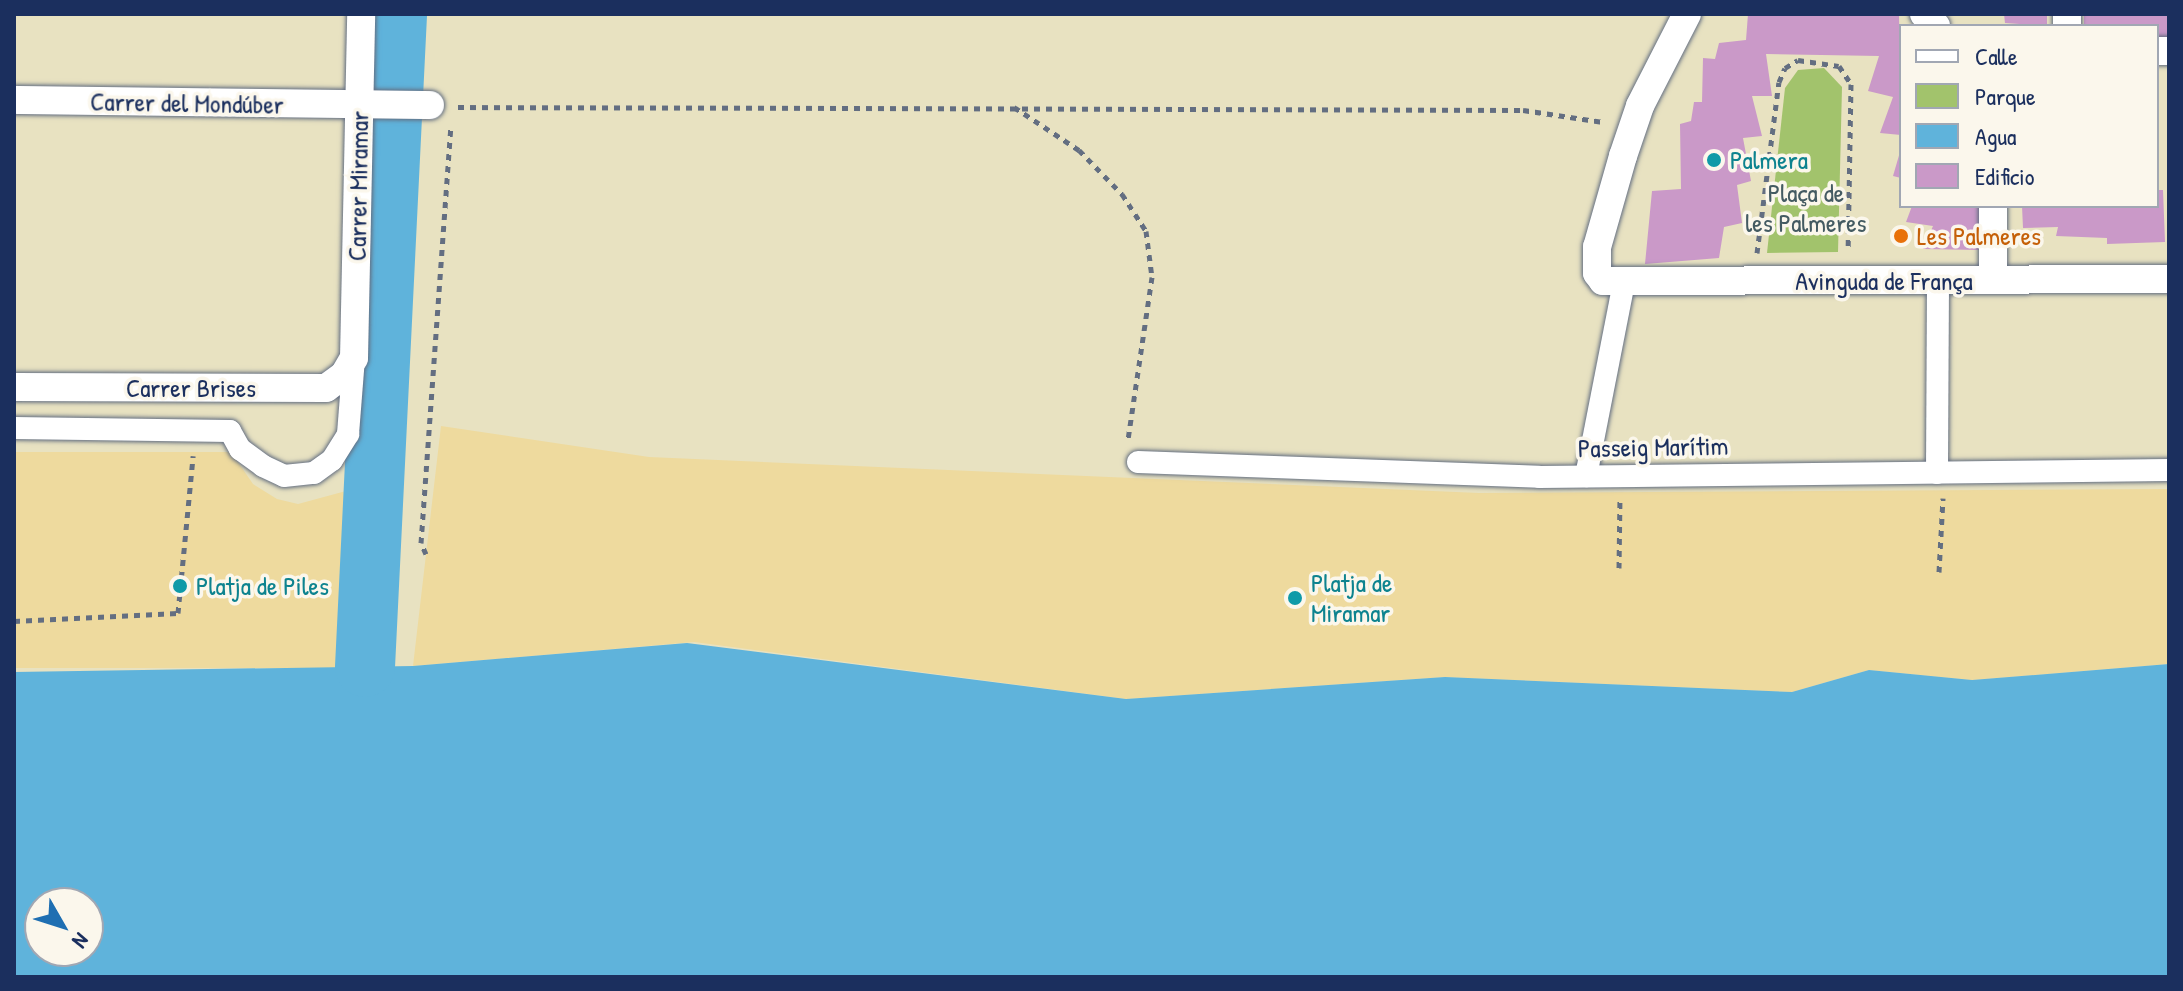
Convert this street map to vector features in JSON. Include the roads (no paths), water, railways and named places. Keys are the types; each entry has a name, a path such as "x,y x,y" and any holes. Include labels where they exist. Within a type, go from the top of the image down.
{"street":[{"name":"Carrer Miramar","path":"354,358 361,14"},
{"path":"1586,476 1612,281 1596,261 1601,228 1631,132 1687,14"},
{"name":"Carrer del Mondúber","path":"14,100 441,106"},
{"path":"1993,208 1993,280"},
{"path":"1938,279 1940,473"},
{"name":"Avinguda de França","path":"1612,281 2169,279"},
{"path":"14,428 230,431 240,449 284,476 314,473 332,460 348,434 354,358"},
{"name":"Carrer Brises","path":"14,387 326,388 344,375 354,358"},
{"name":"Passeig Marítim","path":"1138,462 1586,476 2169,470"}],"water":[{"path":"687,643 1126,699 1445,677 1792,692 1869,670 1972,680 2169,664 2169,977 14,977 14,672 413,666"}],"waterway":[{"path":"365,667 397,14"}],"place":[{"name":"Palmera","path":"1714,160"},
{"name":"Les Palmeres","path":"1901,236"},
{"name":"Platja de Piles","path":"180,586"},
{"name":"Platja de Miramar","path":"1295,598"}],"park label":[{"name":"Plaça de les Palmeres","path":"1806,208"}]}
